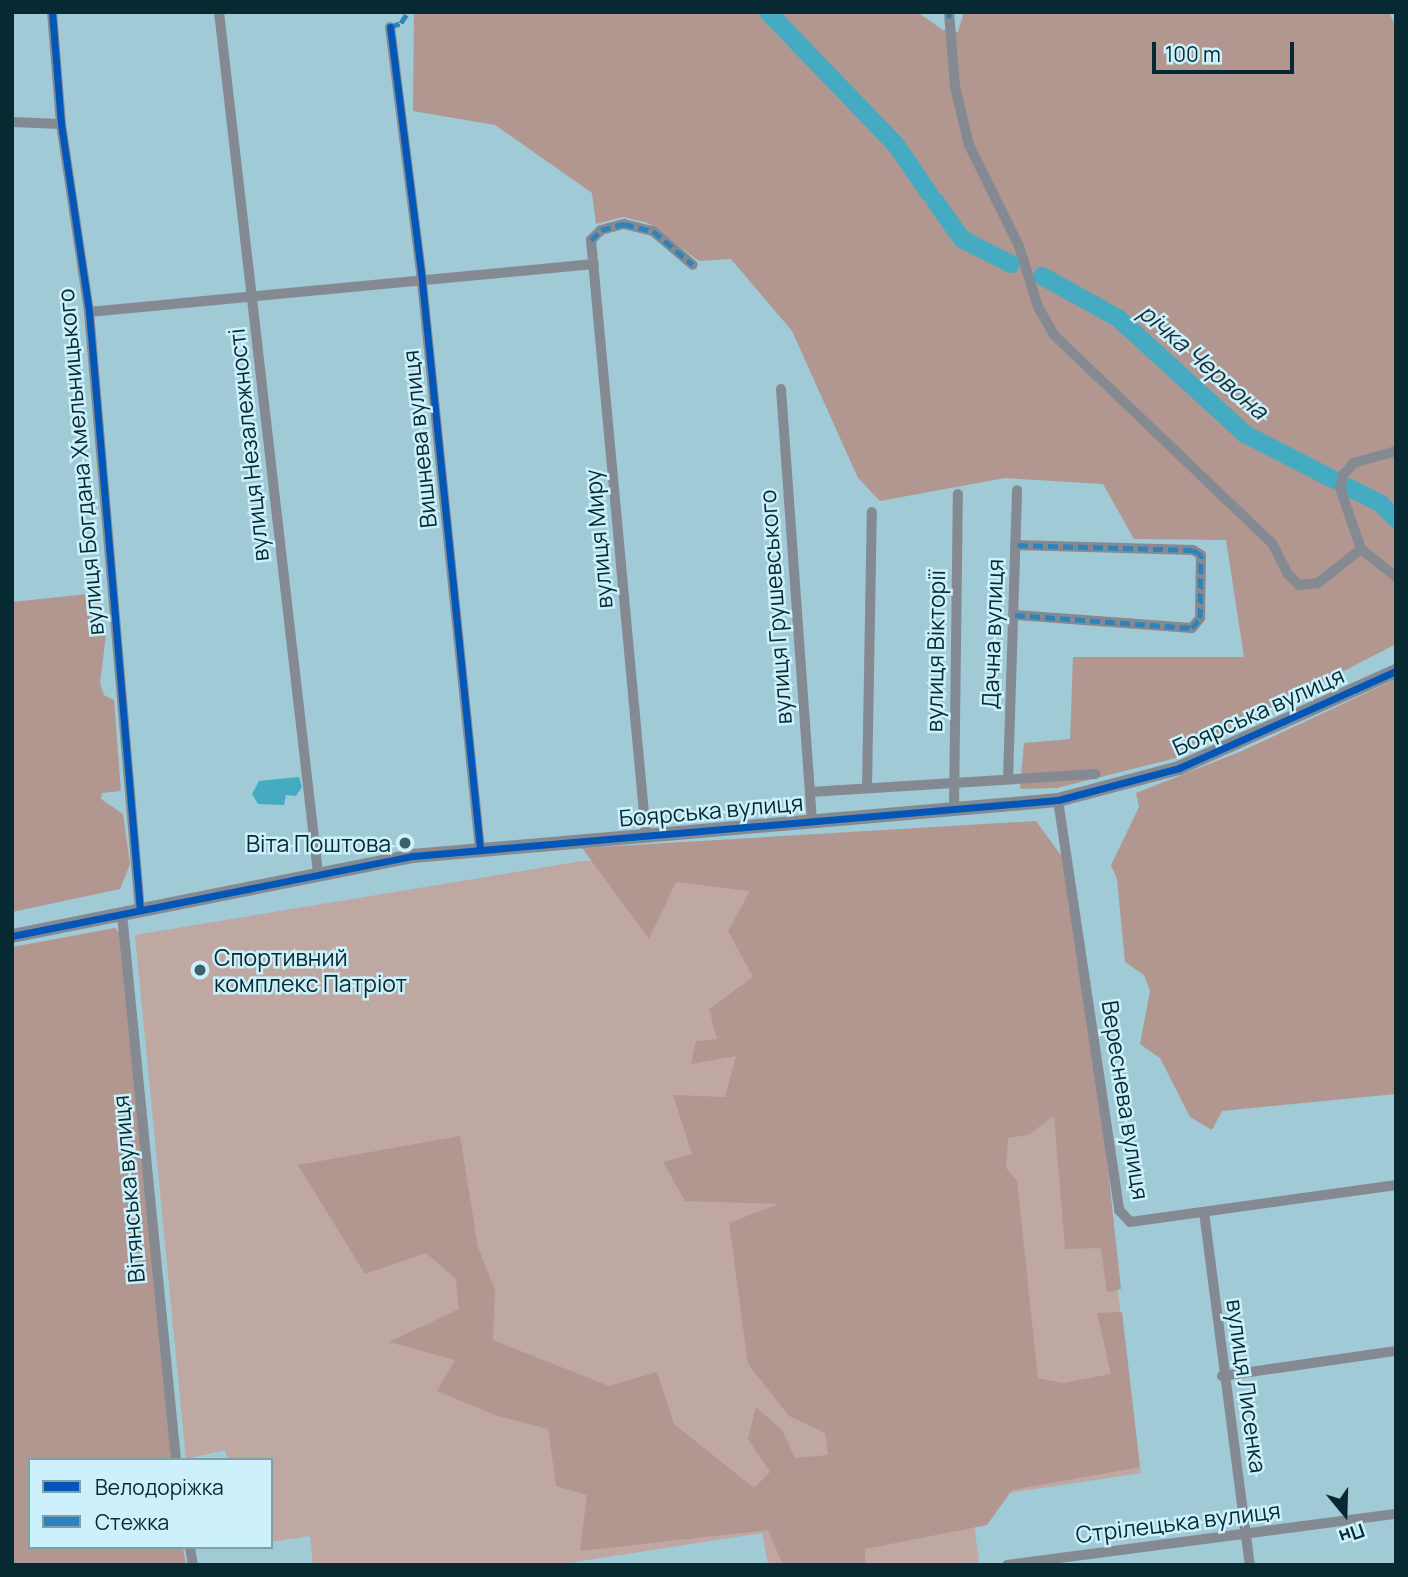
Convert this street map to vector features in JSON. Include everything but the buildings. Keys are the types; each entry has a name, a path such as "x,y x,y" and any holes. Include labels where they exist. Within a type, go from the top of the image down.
{"street":[{"name":"вулиця Богдана Хмельницького","path":"52,12 61,124 89,312 139,909"},
{"name":"вулиця Незалежності","path":"219,12 318,873"},
{"path":"949,12 955,87 969,145 1019,246 1038,307 1054,335 1272,543 1287,573 1299,585 1318,583 1361,549"},
{"name":"Вишнева вулиця","path":"390,27 422,282 480,849"},
{"path":"12,122 61,124"},
{"name":"вулиця Миру","path":"646,835 591,240 601,230 624,224 653,231 693,265"},
{"path":"89,312 252,293 422,282 594,264"},
{"name":"вулиця Грушевського","path":"781,389 812,821"},
{"path":"1396,451 1354,463 1343,475 1340,488 1361,549 1396,577"},
{"name":"Дачна вулиця","path":"1008,779 1017,490"},
{"name":"вулиця Вікторії","path":"954,809 958,494"},
{"path":"867,788 872,512"},
{"path":"1015,545 1193,550 1201,555 1199,618 1192,628 1015,615"},
{"name":"Боярська вулиця","path":"12,936 318,873 480,849 1058,800 1180,768 1396,671"},
{"path":"810,792 1095,774"},
{"name":"Вереснева вулиця","path":"1058,800 1119,1210 1130,1222 1396,1185"},
{"name":"Вітянська вулиця","path":"122,914 176,1458"},
{"name":"вулиця Лисенка","path":"1204,1212 1222,1376 1250,1565"},
{"path":"1222,1376 1396,1351"},
{"name":"Стрілецька вулиця","path":"1007,1565 1396,1514"}],"shaded area":[{"path":"414,12 917,12 943,30 958,32 964,12 1389,12 1396,27 1396,644 1176,758 1057,788 1020,789 1024,743 1070,739 1073,657 1244,657 1226,540 1134,539 1103,484 1005,478 880,501 858,478 792,331 731,259 699,261 648,223 623,217 596,224 592,193 495,125 413,111"},
{"path":"97,593 106,635 100,683 104,695 114,700 121,791 102,793 101,799 123,814 130,864 120,889 12,912 12,602"},
{"path":"1396,679 1396,1094 1222,1111 1212,1130 1190,1117 1160,1058 1140,1044 1150,991 1144,975 1125,962 1117,879 1111,865 1139,807 1136,793 1242,751"},
{"path":"1036,821 1065,861 1086,965 1121,1289 1107,1292 1101,1248 1065,1249 1054,1116 1028,1135 1008,1138 1006,1168 1017,1181 1038,1378 1062,1383 1111,1374 1097,1313 1122,1312 1140,1467 1012,1490 987,1525 865,1549 865,1565 783,1565 768,1530 580,1551 587,1495 556,1486 548,1429 495,1415 437,1391 455,1360 389,1342 459,1309 456,1279 426,1253 365,1274 298,1165 460,1136 478,1247 495,1290 493,1340 609,1386 657,1372 674,1424 754,1488 770,1472 748,1439 756,1407 782,1430 795,1458 828,1455 825,1433 789,1416 748,1364 729,1223 778,1204 685,1201 663,1162 692,1154 673,1095 725,1097 736,1056 691,1064 696,1041 717,1039 709,1009 753,977 728,931 750,891 676,882 649,939 582,848"},
{"path":"1031,853 1063,862 1141,1473 971,1499 979,1562 956,1565 768,1565 762,1533 556,1565 313,1565 310,1536 273,1542 273,1458 227,1458 225,1450 186,1458 135,935 582,861"},
{"path":"115,928 130,945 171,1458 28,1458 28,1549 183,1549 186,1565 12,1565 12,947"}],"water":[{"path":"299,777 302,787 296,796 286,795 284,805 258,804 252,794 259,781"}],"waterway":[{"name":"річка Червона","path":"768,12 896,145 929,193"},
{"path":"935,201 962,239 1011,264"},
{"name":"річка Червона","path":"1042,276 1118,318 1245,434 1334,480"},
{"path":"1348,487 1381,504 1396,519"}],"marked path":[{"path":"390,27 401,23 408,12"},
{"path":"949,12 949,18"},
{"path":"591,240 601,230 624,224 653,231 693,265"},
{"path":"1015,545 1193,550 1201,555 1200,618 1192,628 1015,615"}],"cycle path":[{"path":"52,12 61,124 89,312 140,910"},
{"path":"390,27 422,282 480,849"},
{"path":"12,936 413,856 1058,800 1179,768 1396,671"}],"place":[{"name":"Віта Поштова","path":"405,843"},
{"name":"Спортивний комплекс Патріот","path":"200,970"}]}
